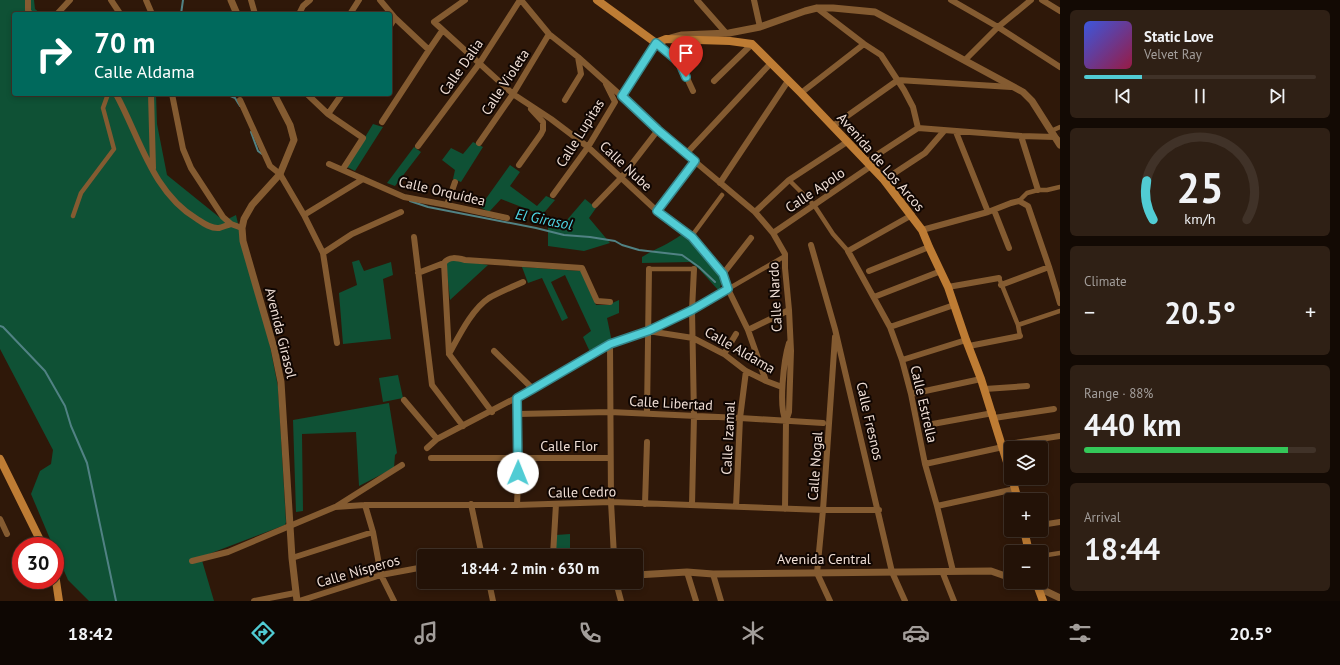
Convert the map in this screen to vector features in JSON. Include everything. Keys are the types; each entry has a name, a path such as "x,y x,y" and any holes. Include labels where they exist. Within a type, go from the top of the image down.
{"main road":[{"path":"600,1 656,43 666,39 730,41 752,44"},
{"name":"Avenida de Los Arcos","path":"752,44 884,180 922,230 948,287 967,343 982,379 1004,450"},
{"path":"0,459 39,537"},
{"path":"1014,485 1016,493"},
{"path":"58,589 60,601"},
{"path":"1038,589 1043,601"}],"street":[{"path":"28,0 29,12"},
{"path":"59,12 70,0"},
{"path":"111,0 119,12"},
{"path":"146,0 151,12"},
{"path":"231,0 236,12"},
{"path":"251,0 254,12"},
{"path":"300,12 303,6 310,0"},
{"path":"351,12 360,0"},
{"path":"380,0 391,12"},
{"path":"465,0 434,22 442,31 513,94 523,100 543,122 543,130 519,165"},
{"path":"520,0 549,34 578,57 658,130 754,212 773,233 785,255 692,310 648,331"},
{"name":"Calle Dalia","path":"418,146 479,64 520,0"},
{"path":"697,0 726,33"},
{"path":"754,0 760,27"},
{"path":"951,0 998,27 1060,67"},
{"path":"965,60 998,27 1031,0"},
{"path":"1042,0 1060,11"},
{"path":"666,39 682,35 726,33 760,27 817,8 875,12 965,60 1028,96 1060,146"},
{"path":"817,8 881,55 898,80 913,107 918,128 956,132 1055,137"},
{"path":"392,14 428,50"},
{"path":"392,23 396,18"},
{"path":"382,122 428,50 442,31"},
{"name":"Calle Violeta","path":"479,143 513,94 549,34"},
{"path":"622,96 656,43 680,63 693,91"},
{"path":"714,80 752,44"},
{"path":"801,93 864,44"},
{"path":"565,100 581,74 578,57"},
{"path":"686,154 771,63"},
{"path":"832,126 898,80 1011,86"},
{"name":"Calle Lupitas","path":"553,195 588,148 615,102 604,81"},
{"path":"720,183 788,81"},
{"path":"72,216 81,192 114,149 103,108 107,96"},
{"path":"117,96 153,172 166,192 184,212 208,226 219,228 231,224"},
{"path":"151,96 153,172"},
{"path":"172,96 183,149 191,168 223,217 231,224 242,228 244,219 252,205 280,174 294,140 290,125 275,96"},
{"path":"309,96 328,114 363,138 343,170"},
{"path":"328,114 341,96"},
{"path":"240,100 270,166 280,174 304,215 323,253 337,343"},
{"name":"Calle Nube","path":"523,100 551,119 588,148 657,211 692,237 723,274 728,289 748,330 766,381"},
{"path":"1055,137 1060,127"},
{"name":"Calle Apolo","path":"773,233 814,205 918,128"},
{"path":"595,206 621,178 658,130"},
{"path":"884,180 925,153 944,130"},
{"path":"956,132 1009,248"},
{"path":"1021,136 1038,190"},
{"path":"754,212 789,180 847,142"},
{"path":"657,211 695,161"},
{"name":"Calle Orquídea","path":"329,164 404,197 507,218"},
{"path":"304,215 363,180"},
{"path":"789,180 814,205 833,234 848,251 912,215"},
{"path":"447,205 455,182"},
{"path":"922,230 991,211 1019,201 1027,193 1060,186"},
{"path":"692,237 722,195"},
{"path":"1019,201 1028,206 1060,303"},
{"path":"323,253 352,234 401,212"},
{"name":"Avenida Girasol","path":"242,228 243,241 274,348 281,382 285,426 292,558 295,593 298,601"},
{"path":"414,237 432,385 463,426"},
{"path":"723,274 751,238"},
{"name":"Calle Fresnos","path":"811,245 835,329 892,572 906,601"},
{"path":"869,271 929,247"},
{"name":"Calle Estrella","path":"848,251 890,327 902,360 911,394 925,464 953,571"},
{"name":"Calle Nardo","path":"785,255 790,310 791,351 789,412 786,421"},
{"path":"418,273 454,258 582,268 597,301 610,302"},
{"path":"444,263 449,354 492,412"},
{"path":"1001,285 1049,267"},
{"path":"647,413 649,269 694,269 692,310 694,416 692,505"},
{"path":"874,296 941,271"},
{"path":"902,360 967,343 1020,336 1018,325 999,278 948,287"},
{"path":"449,354 478,308 488,299 523,282"},
{"path":"890,327 954,305"},
{"path":"748,330 790,310"},
{"path":"1018,325 1060,311"},
{"name":"Calle Nogal","path":"817,573 823,510 835,329"},
{"name":"Calle Aldama","path":"427,448 437,439 492,412 610,344 648,331 693,338 724,354 746,371 782,387"},
{"path":"724,354 736,334"},
{"name":"Calle Nardo","path":"786,421 783,416 782,387 787,349 790,339"},
{"path":"610,344 610,458 614,549"},
{"path":"494,351 533,389"},
{"name":"Calle Izamal","path":"736,507 740,418 746,371"},
{"path":"911,394 982,379"},
{"path":"985,389 1027,386"},
{"path":"517,398 519,457 518,505"},
{"path":"404,400 437,439"},
{"path":"918,427 1054,409"},
{"name":"Calle Libertad","path":"518,414 610,412 647,413 823,424"},
{"path":"785,509 786,421"},
{"path":"925,464 1003,446 1060,436"},
{"path":"645,504 647,442"},
{"name":"Calle Flor","path":"431,458 610,458"},
{"path":"335,507 402,465"},
{"path":"937,506 1015,489"},
{"name":"Calle Cedro","path":"192,562 228,552 335,507 365,505 518,505 611,502 785,509 878,510"},
{"path":"471,504 481,549"},
{"path":"553,549 556,504"},
{"path":"365,505 373,532 381,575 394,601"},
{"path":"0,520 8,534"},
{"path":"1048,524 1060,522"},
{"path":"292,558 373,532"},
{"path":"1048,555 1060,553"},
{"name":"Calle Nísperos","path":"298,601 381,575 417,568"},
{"path":"942,571 954,601"},
{"name":"Avenida Central","path":"643,575 687,572 713,574 761,572 817,573 953,571 991,572 1004,576"},
{"path":"687,572 696,601"},
{"path":"817,573 830,601"},
{"path":"713,574 721,601"},
{"path":"490,589 493,601"},
{"path":"618,589 621,601"},
{"path":"1043,589 1060,598"},
{"path":"254,601 295,593"}],"green space":[{"path":"0,0 34,0 35,9 39,12 12,12 12,96 156,96 157,124 167,175 224,221 236,215 269,341 278,387 286,522 285,525 201,557 214,601 89,601 68,580 64,571 64,537 49,537 31,494 40,471 51,464 53,450 0,349"},
{"path":"373,124 383,127 355,171 347,167"},
{"path":"473,142 483,147 461,182 453,179 455,170 442,160 451,148 463,154"},
{"path":"414,147 421,152 395,186 387,183"},
{"path":"510,165 520,172 510,186 537,206 546,196 555,200 542,215 501,199 489,212 480,207"},
{"path":"585,199 596,208 589,218 610,243 584,251 548,246 548,226 560,228"},
{"path":"681,235 698,249 716,270 721,282 719,291 700,270 690,262 642,263 642,257"},
{"path":"453,259 488,265 450,300 446,263"},
{"path":"359,260 364,271 391,262 393,275 383,279 391,339 343,344 339,293 357,285 352,262"},
{"path":"522,267 581,271 596,305 608,305 619,300 619,313 607,318 612,342 590,352 583,337 591,331 565,275 551,282 568,318 562,321 542,278 528,283"},
{"path":"398,375 403,398 383,402 379,378"},
{"path":"389,403 397,453 395,455 394,468 359,486 356,432 302,434 303,511 296,512 293,420"},
{"path":"570,534 570,549 555,549 556,535"}],"waterway":[{"name":"El Girasol","path":"181,12 183,0"},
{"name":"El Girasol","path":"230,96 235,98 240,106"},
{"name":"El Girasol","path":"251,132 258,151 262,154"},
{"name":"El Girasol","path":"410,201 428,207 536,228 564,235 615,241 622,245 639,250 682,255 699,267 715,282"},
{"path":"0,326 3,327 45,371 65,406 71,426 87,463 116,601"}],"route":[{"path":"518,473 519,457 517,398 610,344 648,331 692,310 728,289 723,274 692,237 657,211 695,161 658,130 622,96 656,43 680,63 686,77"}]}
